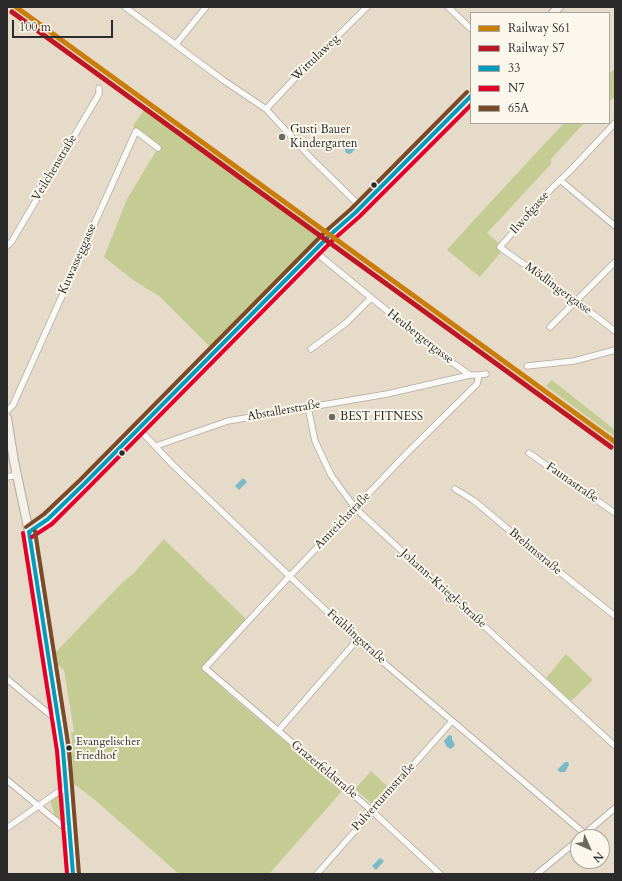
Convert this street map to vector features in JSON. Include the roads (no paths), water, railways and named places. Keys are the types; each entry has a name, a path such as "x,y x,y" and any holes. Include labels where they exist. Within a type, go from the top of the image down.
{"main road":[{"path":"29,532 48,519 84,484 314,251 361,207 470,97"},
{"path":"7,418 9,448 17,475 29,532 59,723 67,789 73,874"}],"street":[{"path":"125,7 266,109 311,158 361,207"},
{"path":"176,44 206,7"},
{"name":"Wittulaweg","path":"266,109 367,7"},
{"path":"448,7 470,28"},
{"name":"Veilchenstraße","path":"7,246 12,241 99,94 99,88"},
{"name":"Ilwofgasse","path":"500,247 553,187 615,123"},
{"name":"Kuwasseggasse","path":"7,411 13,405 136,131 158,148"},
{"path":"560,180 615,226"},
{"name":"Mödlingergasse","path":"500,247 576,301 615,331"},
{"name":"Heubergergasse","path":"314,251 440,354 470,375"},
{"path":"550,327 615,262"},
{"path":"311,349 346,323 372,298"},
{"path":"527,366 574,361 615,350"},
{"name":"Abstallerstraße","path":"156,446 228,421 387,394 470,375 486,374"},
{"name":"Amreichstraße","path":"205,668 408,452 477,384 480,375"},
{"name":"Johann-Kriegl-Straße","path":"308,407 316,441 331,475 355,508 615,746"},
{"name":"Frühlingstraße","path":"139,429 177,469 357,640 576,829"},
{"name":"Faunastraße","path":"529,453 615,513"},
{"path":"7,477 17,475"},
{"name":"Brehmstraße","path":"455,489 473,500 615,616"},
{"path":"278,731 357,640"},
{"name":"Grazerfeldstraße","path":"205,668 372,811 440,874"},
{"path":"7,679 59,723"},
{"name":"Pulverturmstraße","path":"317,874 452,721"},
{"path":"7,780 70,830"},
{"path":"7,828 58,792 67,789"},
{"path":"590,829 615,808"},
{"path":"537,874 570,847"}],"water":[{"path":"356,141 359,145 358,148 352,153 346,153 345,147"},
{"path":"243,478 247,482 239,490 235,486"},
{"path":"449,735 452,736 455,745 451,749 447,747 444,741"},
{"path":"565,762 568,762 569,765 565,772 558,771 558,769"},
{"path":"380,858 384,861 376,870 372,866"}],"rail line":[{"name":"S61","path":"16,7 615,442"},
{"name":"S7","path":"12,12 611,447"}],"place":[{"name":"Gusti Bauer Kindergarten","path":"282,137"},
{"name":"BEST FITNESS","path":"332,417"},
{"name":"Evangelischer Friedhof","path":"69,748"}]}
